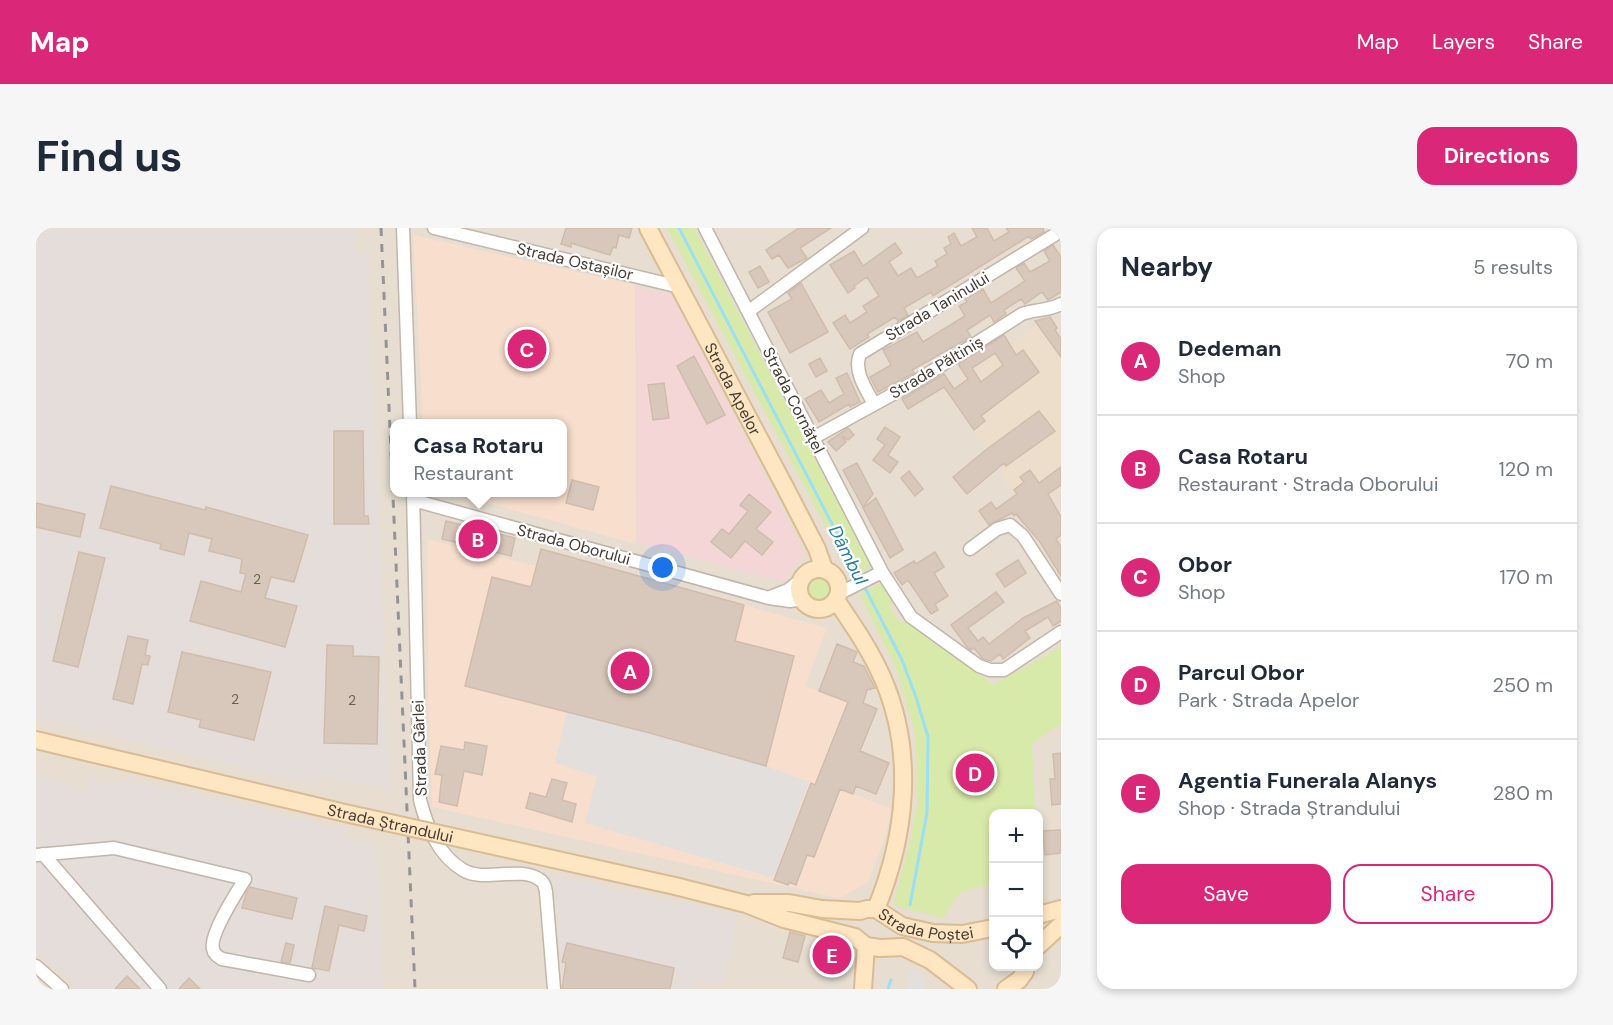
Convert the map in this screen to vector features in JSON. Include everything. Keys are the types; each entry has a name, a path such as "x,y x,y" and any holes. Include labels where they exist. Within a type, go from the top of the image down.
{"main road":[{"name":"Strada Apelor","path":"648,228 816,549 812,573"},
{"path":"838,597 811,607 799,593 812,573 835,576 839,588 838,597 884,680 896,720 903,760 904,791 900,827 888,878 868,910 855,919 853,928 861,941 863,989"},
{"name":"Strada Ștrandului","path":"36,740 746,904 783,919 818,926 861,941 903,947 930,960 963,985 984,989"},
{"name":"Strada Ștrandului","path":"746,904 789,903 822,909 868,910"},
{"path":"1043,914 1061,909"},
{"name":"Strada Poștei","path":"868,910 902,926 933,933 962,934 989,929"},
{"path":"1043,941 1061,925"},
{"path":"856,989 864,971"},
{"path":"1006,989 1019,980 1024,971"},
{"path":"1025,971 1026,989"}],"street":[{"path":"403,228 410,419"},
{"name":"Strada Ostașilor","path":"434,228 680,287"},
{"name":"Strada Cornățel","path":"705,228 749,310 880,573 911,617 979,666 990,670 1004,670 1061,632"},
{"path":"749,310 862,228"},
{"name":"Strada Taninului","path":"874,404 858,370 857,361 860,354 1061,231"},
{"name":"Strada Păltiniș","path":"813,438 915,382 1022,314 1032,310 1052,309 1061,304"},
{"name":"Strada Gârlei","path":"413,497 420,800 424,816 437,845 464,871 479,875 524,874 542,881 546,892 554,989"},
{"name":"Strada Oborului","path":"416,497 769,598 790,601 802,599"},
{"path":"970,549 997,529 1010,525 1023,536 1061,594"},
{"path":"769,598 788,590 812,573"},
{"path":"838,597 880,573"},
{"path":"40,855 114,848 245,879 213,939 213,951 216,956 309,975"},
{"path":"40,855 160,989"},
{"path":"41,971 42,989"},
{"path":"41,971 62,989"}],"shaded area":[{"path":"36,228 1061,228 1061,989 36,989"},
{"path":"36,228 355,228 355,250 367,253 390,789 319,775 316,785 36,718"},
{"path":"413,235 635,285 636,544 466,497 567,497 567,419 423,419"},
{"path":"636,286 670,295 678,307 805,554 794,564 786,580 781,581 637,543"},
{"path":"1036,325 1061,360 1061,489 1028,513 1000,476 1004,473 945,393"},
{"path":"427,539 537,566 541,549 827,628 805,686 848,702 817,779 892,809 884,841 868,882 842,897 833,897 432,807 428,700"},
{"path":"567,711 766,766 809,782 776,872 771,877 585,823 597,776 555,763"},
{"path":"36,775 83,788 91,780 117,785 123,779 345,830 345,837 376,843 383,989 81,989 36,950"},
{"path":"554,876 738,915 722,985 695,979 693,989 602,989 562,980"},
{"path":"911,968 926,980 923,989 906,989"}],"green space":[{"path":"667,228 694,228 871,566 852,576"},
{"path":"819,576 824,577 830,583 830,593 824,599 819,600 814,599 808,593 807,588 808,583 814,577"},
{"path":"882,582 893,602 888,605 900,623 907,621 993,685 1061,647 1061,724 1032,743 1035,809 989,809 989,884 960,892 943,918 893,905 910,842 917,804 916,736 896,668 860,595"}],"building":[{"path":"566,228 632,228 629,238 619,235 616,248 613,247 610,255 571,243 571,247 561,244"},
{"path":"799,228 831,228 800,248 807,258 788,268 779,255 772,259 766,250"},
{"path":"972,228 987,228 994,241 1009,232 1006,228 1043,228 1044,232 1031,239 1029,236 933,296 931,292 904,308 908,315 898,321 895,317 867,334 869,337 850,349 833,323 845,315 850,323 867,312 863,306 879,296 867,277 848,293 830,265 854,251 863,266 895,243 902,253 889,262 898,276 911,268 917,278 938,266 935,261 947,254 944,248 951,244 948,237 954,233 961,246 977,237"},
{"path":"1053,245 1061,257 1061,292 1048,300 1042,292 1025,304 1021,299 1004,310 1006,314 994,322 990,315 967,330 971,337 912,370 914,373 878,392 870,377 891,365 883,350 917,332 923,342 965,316 959,306 967,302 965,299 983,289 991,303 1025,281 1016,268 1024,263 1030,272 1050,261 1044,251"},
{"path":"760,266 769,282 758,288 749,272"},
{"path":"801,283 828,332 790,353 768,312 792,299 788,293"},
{"path":"1050,317 1061,339 1061,357 1035,321"},
{"path":"1004,335 1016,355 1023,350 1039,372 981,416 985,421 974,430 944,387 908,409 902,399 944,374 954,389 968,379 958,364","holes":["995,353 1003,365 981,382 972,368"]},
{"path":"694,356 725,415 707,424 677,366"},
{"path":"820,358 827,371 816,377 809,364"},
{"path":"847,373 860,402 850,407 849,404 819,422 805,399 821,390 829,403 844,394 836,378"},
{"path":"664,383 669,418 653,420 648,385"},
{"path":"1039,411 1055,431 1006,466 1004,463 967,494 953,477"},
{"path":"885,427 900,437 888,455 898,462 890,473 873,460 885,445 877,439"},
{"path":"848,428 854,435 848,440 842,436 846,442 836,451 828,442"},
{"path":"334,431 363,431 364,516 368,516 369,524 334,524"},
{"path":"857,463 873,494 863,507 843,470"},
{"path":"1061,467 1061,485 1048,494 1061,517 1061,535 1056,539 1061,547 1061,576 1040,542 1016,514 1014,516 1012,513 989,525 979,511 991,502 996,509 1017,494 1014,490 1024,482 1020,477 1030,470 1039,483"},
{"path":"909,471 923,489 915,496 901,478"},
{"path":"572,480 599,487 593,510 566,503"},
{"path":"111,486 205,510 206,507 308,535 294,582 271,577 265,598 297,606 285,647 190,621 201,581 241,592 246,574 240,573 242,559 209,551 212,539 189,533 184,555 160,549 161,544 100,528"},
{"path":"749,494 771,512 756,529 773,542 762,555 745,541 731,558 711,542 722,529 729,534 748,511 740,505"},
{"path":"876,498 903,550 890,558 863,508"},
{"path":"36,503 85,514 80,537 36,527"},
{"path":"446,521 515,538 511,556 442,539"},
{"path":"541,549 744,605 735,641 794,656 766,766 650,733 465,686 492,577 531,587"},
{"path":"79,552 105,558 78,667 53,661"},
{"path":"935,552 944,567 934,573 948,596 935,604 938,610 931,614 908,580 902,585 894,573 914,561 916,564"},
{"path":"1018,560 1026,573 1005,587 996,574"},
{"path":"996,592 1004,602 968,628 978,641 983,637 989,644 1023,618 1057,601 1061,609 1061,621 1053,626 1048,617 1025,631 1030,638 1003,659 1000,654 991,661 983,659 974,648 971,650 967,647 951,625"},
{"path":"128,636 148,640 145,655 150,656 148,665 142,664 133,704 113,699"},
{"path":"837,644 857,652 853,662 864,666 875,688 867,690 863,703 877,709 860,751 889,763 876,794 856,786 853,794 840,789 814,857 807,855 796,885 789,882 788,885 774,880 811,783 815,785 848,702 819,691"},
{"path":"327,645 353,646 353,656 379,657 377,744 324,743"},
{"path":"182,652 271,672 254,740 199,727 201,720 168,712"},
{"path":"465,742 487,746 482,775 464,771 457,806 439,802 442,775 435,774 441,746 464,750"},
{"path":"1061,753 1061,804 1052,805 1050,779 1055,779 1053,754"},
{"path":"552,779 567,783 562,800 576,804 572,822 526,808 530,793 546,797"},
{"path":"1061,830 1061,853 1045,855 1043,831"},
{"path":"250,887 297,898 292,919 242,908"},
{"path":"325,906 367,916 364,931 339,925 329,971 312,968"},
{"path":"790,932 805,936 798,962 783,958"},
{"path":"286,943 294,945 290,963 281,962"},
{"path":"567,943 674,968 670,989 562,989 566,963 562,962"},
{"path":"127,976 140,989 115,989"},
{"path":"189,978 200,989 179,989"}],"waterway":[{"name":"Dâmbul","path":"679,228 861,580"},
{"name":"Dâmbul","path":"864,586 902,660 928,737 927,813 910,905"},
{"name":"Dâmbul","path":"888,989 891,980"}],"railway":[{"path":"381,228 390,429"},
{"path":"393,497 415,989"}],"place":[{"name":"Obor","path":"527,349"},
{"name":"Casa Rotaru","path":"478,539"},
{"name":"Dedeman","path":"630,671"},
{"name":"Parcul Obor","path":"975,773"},
{"name":"Agentia Funerala Alanys","path":"832,955"}]}
